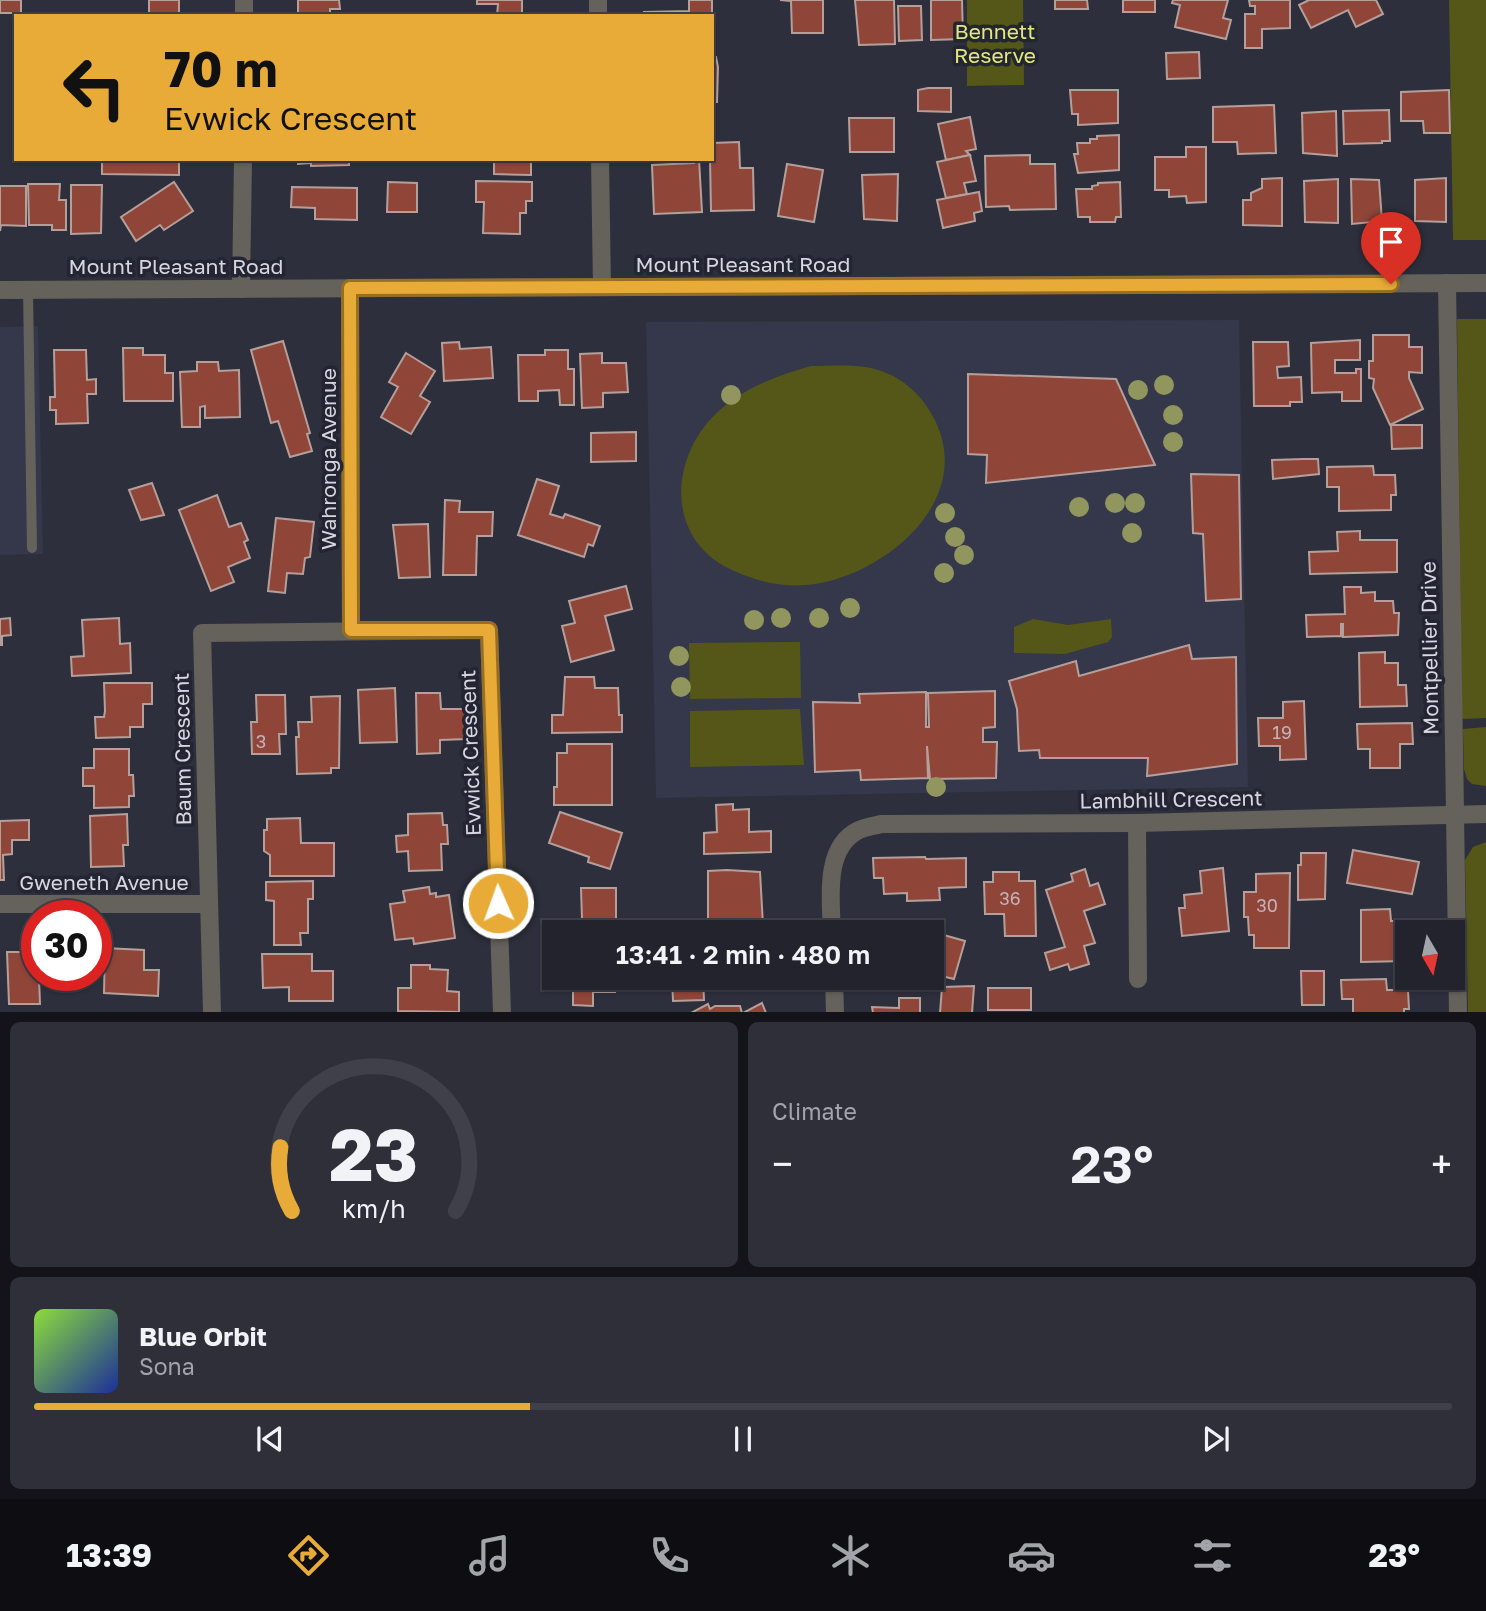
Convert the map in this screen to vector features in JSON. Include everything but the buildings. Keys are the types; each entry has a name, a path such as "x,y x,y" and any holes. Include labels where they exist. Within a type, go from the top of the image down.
{"street":[{"path":"242,289 243,161"},
{"path":"600,161 602,288"},
{"name":"Mount Pleasant Road","path":"0,290 1486,283"},
{"name":"Montpellier Drive","path":"1447,284 1458,1012"},
{"name":"Wahronga Avenue","path":"350,288 351,630"},
{"name":"Baum Crescent","path":"212,1012 202,633 351,630"},
{"name":"Evwick Crescent","path":"351,630 489,630 502,1012"},
{"name":"Lambhill Crescent","path":"832,920 831,885 834,864 842,845 857,830 881,824 1137,824 1486,814"},
{"path":"1137,824 1138,979"},
{"name":"Gweneth Avenue","path":"0,904 208,904"},
{"path":"834,990 835,1012"}],"lane":[{"path":"28,290 32,548"}],"shaded area":[{"path":"1239,320 1248,787 656,798 646,322"},
{"path":"38,326 43,554 0,555 0,327"}],"green space":[{"name":"Bennett Reserve","path":"967,0 1023,0 1024,85 967,86"},
{"path":"1449,0 1486,0 1486,240 1453,240"},
{"path":"1457,319 1486,319 1486,718 1462,719"},
{"path":"811,366 867,367 905,383 931,413 943,443 944,472 936,499 920,524 898,546 873,563 845,576 816,584 792,585 757,580 724,566 704,551 691,533 683,512 681,490 684,468 692,446 705,426 721,409 741,394 763,383"},
{"path":"1033,619 1068,625 1111,619 1112,637 1108,642 1065,654 1014,653 1014,627"},
{"path":"800,642 801,698 690,699 689,643"},
{"path":"800,709 804,765 690,767 690,711"},
{"path":"1486,727 1486,786 1472,784 1467,779 1464,769 1463,729"},
{"path":"1486,842 1486,1012 1468,1012 1465,860 1473,847"}],"route":[{"path":"498,903 489,630 351,630 350,288 1391,284"}]}
